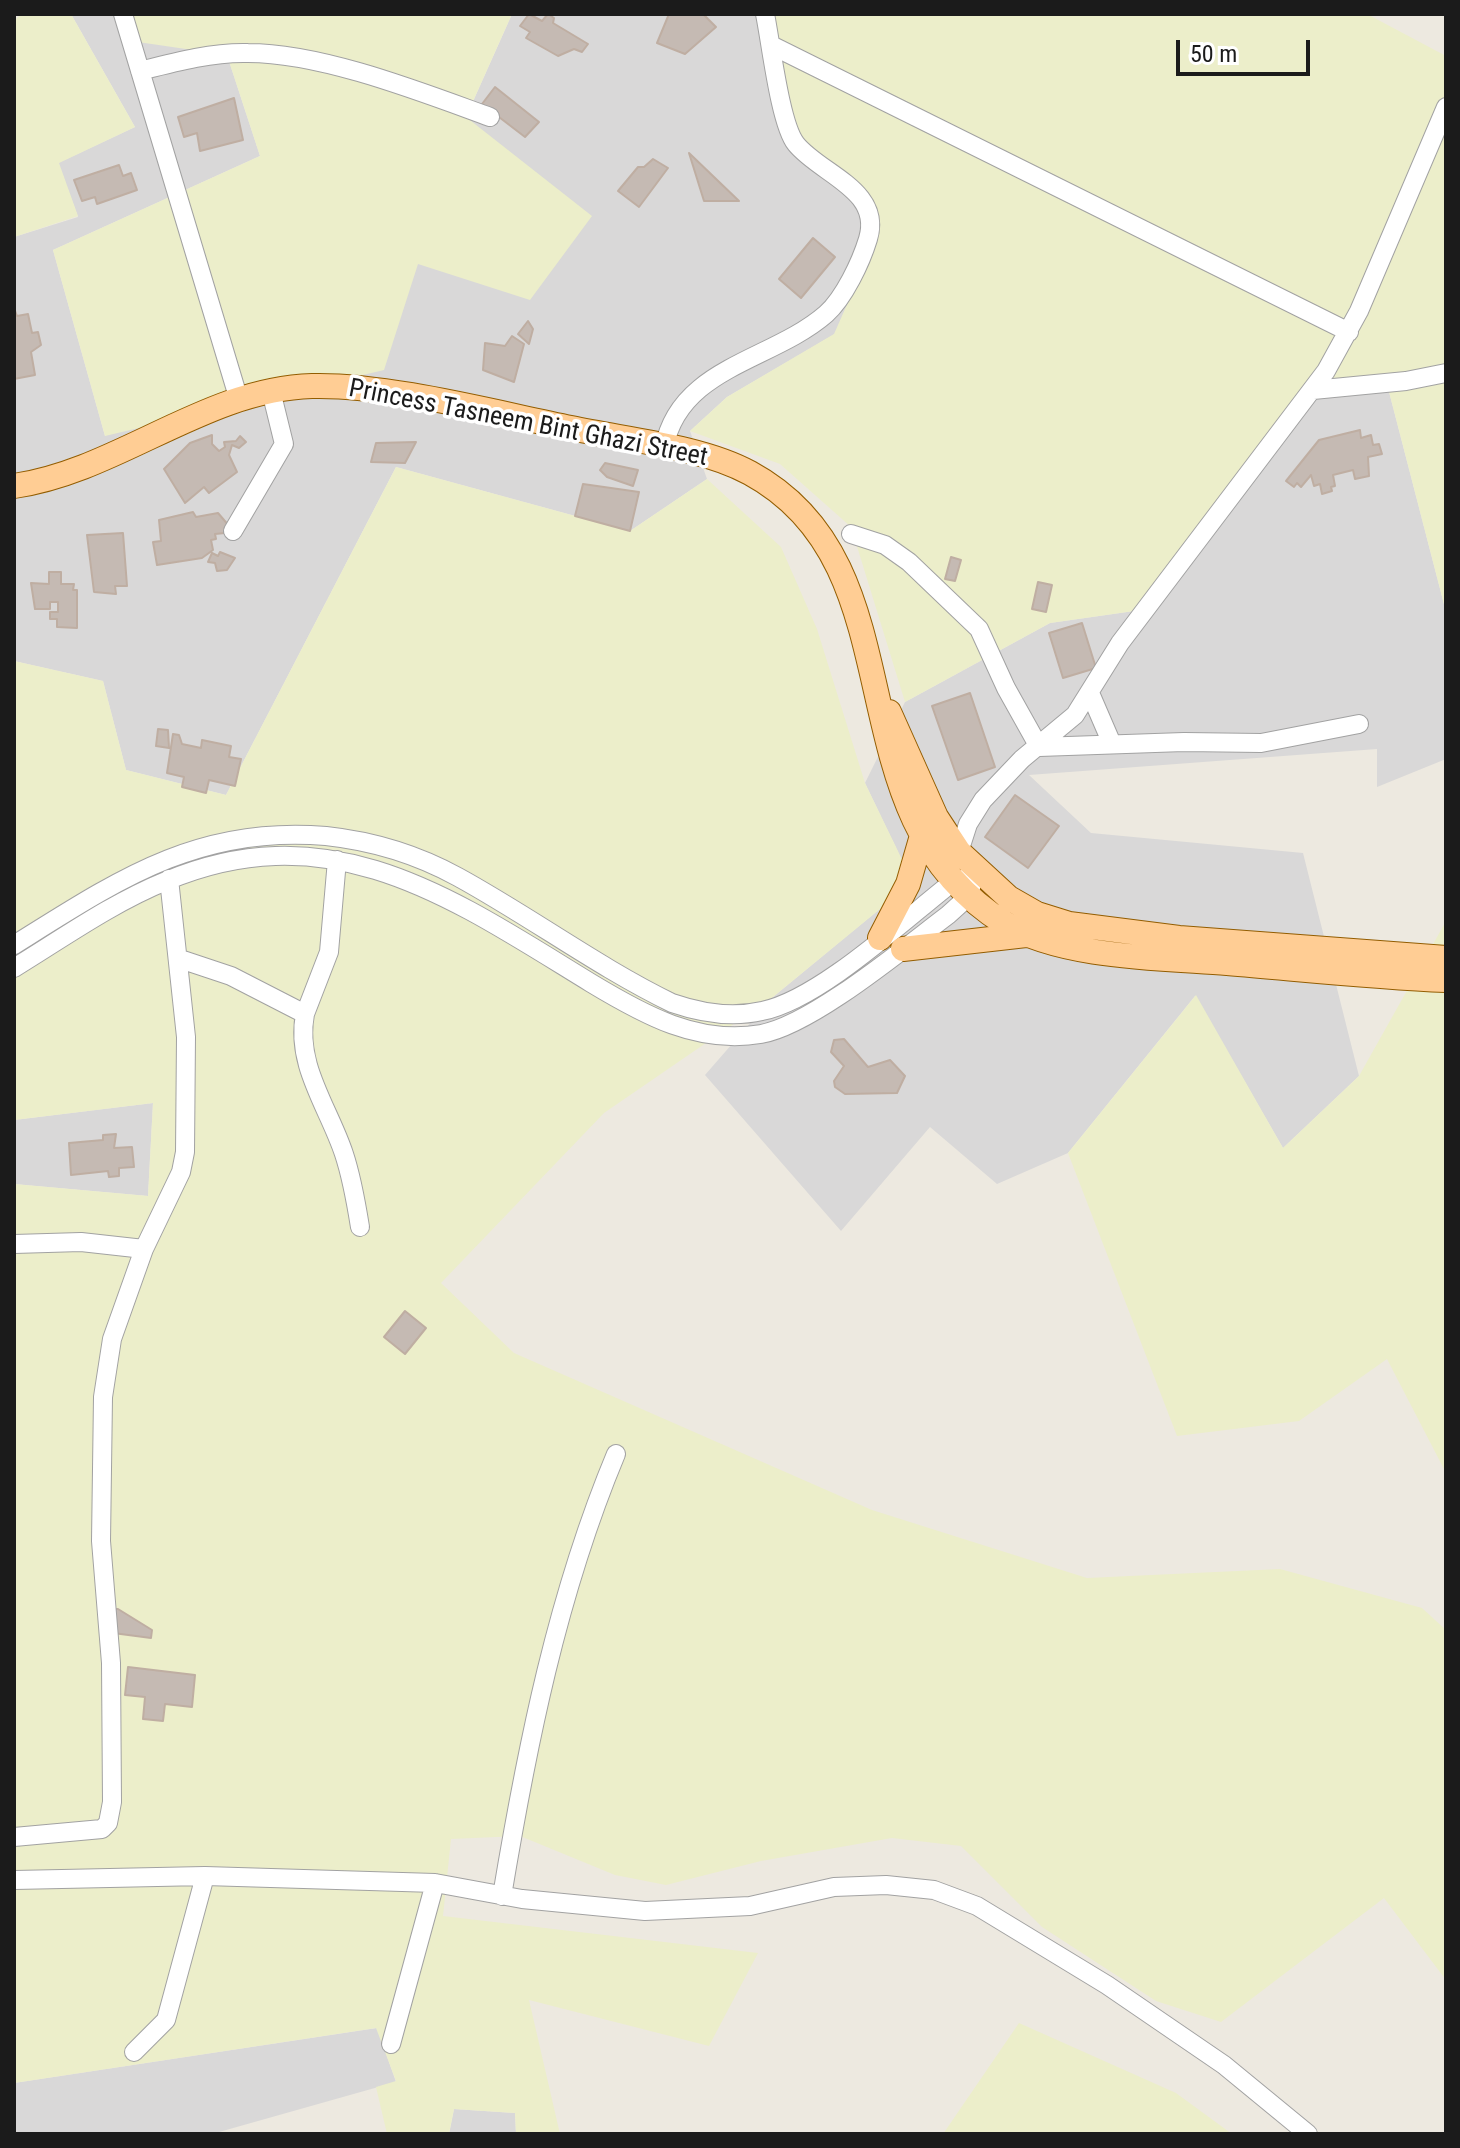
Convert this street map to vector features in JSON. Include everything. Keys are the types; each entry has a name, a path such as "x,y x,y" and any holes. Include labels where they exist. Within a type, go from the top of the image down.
{"main road":[{"name":"Princess Tasneem Bint Ghazi Street","path":"14,486 78,471 239,400 271,391 320,386 387,393 690,452 748,472 779,492 809,522 851,600 878,690 936,817 959,852 971,884 1069,924 1179,938 1446,958"},
{"name":"Princess Tasneem Bint Ghazi Street","path":"878,690 888,755 921,839 1026,935 1134,955 1446,980"},
{"path":"880,938 908,884 921,839"},
{"path":"903,949 1026,935"}],"street":[{"path":"123,14 239,400"},
{"path":"664,448 668,426 697,389 812,324 833,307 868,238 869,213 863,202 807,154 790,135 765,14"},
{"path":"771,45 1349,332"},
{"path":"140,71 186,59 248,53 286,57 384,82 490,117"},
{"path":"959,852 968,824 983,800 1011,768 1075,715 1126,635 1313,390 1349,332 1446,107"},
{"path":"1313,390 1406,381 1446,373"},
{"path":"233,531 284,444 271,391"},
{"path":"851,534 885,545 909,562 979,629 1006,688 1039,747"},
{"path":"1090,693 1112,744"},
{"path":"1039,747 1261,743 1359,724"},
{"path":"14,945 93,895 170,857 223,840 274,834 349,839 437,866 648,991 699,1011 743,1014 780,1005 825,980 880,938 971,884"},
{"path":"14,968 122,902 169,879 208,866 245,859 337,860 378,868 431,889 613,997 701,1035 744,1036 784,1027 807,1017 903,949 971,884"},
{"path":"337,860 329,952 302,1030 306,1061 344,1154 360,1227"},
{"path":"14,1837 90,1833 108,1823 112,1778 111,1663 102,1568 102,1405 112,1339 144,1249 181,1172 185,1152 186,1037 169,879"},
{"path":"180,959 231,976 305,1014"},
{"path":"14,1244 81,1242 144,1249"},
{"path":"502,1896 521,1781 566,1596 588,1521 616,1454"},
{"path":"14,1880 205,1876 435,1883 502,1896 645,1911 750,1906 834,1887 886,1885 934,1890 977,1906 1107,1985 1224,2065 1308,2134"},
{"path":"134,2052 166,2020 205,1876"},
{"path":"391,2044 435,1883"}],"shaded area":[{"path":"71,14 129,14 227,55 260,156 53,250 105,436 418,264 466,117 512,14 772,14 796,139 879,232 835,334 727,397 690,431 707,479 630,531 396,467 226,795 126,770 103,681 14,661 14,237 78,217 58,163 135,127"},
{"path":"1387,384 1446,612 1446,759 1377,787 1377,749 1029,775 1091,833 1303,853 1359,1076 1283,1148 1195,996 1068,1153 997,1184 930,1127 841,1231 705,1075 773,997 912,882 865,783 905,702 1050,623 1141,610 1300,395"},
{"path":"153,1103 148,1196 14,1184 14,1120"},
{"path":"377,2028 396,2082 212,2134 14,2134 14,2083"},
{"path":"454,2109 515,2113 516,2134 449,2134"}],"green space":[{"path":"21,14 71,14 135,127 59,163 78,216 14,237 14,21"},
{"path":"129,14 512,14 466,117 592,216 530,300 418,264 384,370 105,436 53,250 260,156 227,55 138,42"},
{"path":"772,14 1367,14 1446,56 1446,612 1387,384 1301,395 1141,610 1050,623 905,702 851,527 780,464 690,431 727,397 834,334 879,232 796,139"},
{"path":"396,467 630,531 707,479 781,547 817,629 865,783 913,882 773,997 604,1113 441,1283 514,1353 872,1510 1087,1578 1280,1569 1422,1608 1446,1630 1446,1980 1384,1898 1221,2022 1156,2001 1042,1927 961,1846 892,1838 761,1861 666,1885 615,1875 520,1836 451,1839 443,1916 758,1953 709,2046 529,2000 560,2134 516,2134 515,2113 454,2109 449,2134 387,2134 376,2087 396,2081 376,2028 14,2083 14,1184 148,1196 153,1103 14,1120 14,661 103,681 126,770 226,795"},
{"path":"1446,921 1446,1473 1387,1359 1299,1421 1177,1436 1068,1153 1196,995 1283,1148 1359,1076"},
{"path":"1019,2023 1176,2093 1232,2134 943,2134"}],"building":[{"path":"529,14 542,21 548,14 554,18 553,23 588,44 582,52 574,49 558,56 526,38 530,32 520,26"},
{"path":"669,14 703,14 716,27 685,54 657,43"},
{"path":"495,87 539,122 525,137 482,104"},
{"path":"234,98 243,140 200,151 197,133 184,137 178,117"},
{"path":"689,153 739,201 704,201"},
{"path":"653,159 668,168 639,207 618,191 638,167 644,167"},
{"path":"119,165 123,176 131,173 137,190 97,204 95,197 82,201 74,180"},
{"path":"813,238 835,257 801,298 779,279"},
{"path":"14,308 17,316 28,314 32,333 38,332 41,345 31,352 35,375 14,379"},
{"path":"528,321 533,329 529,344 518,334"},
{"path":"512,336 524,344 514,382 483,370 485,343 505,346"},
{"path":"1360,430 1361,438 1371,435 1373,445 1379,444 1382,454 1368,457 1369,476 1355,479 1353,470 1333,475 1335,486 1331,487 1332,491 1322,494 1320,484 1314,486 1311,475 1301,487 1297,483 1294,487 1286,481 1319,440"},
{"path":"212,435 212,444 219,451 225,447 224,442 236,441 240,436 246,442 239,448 232,445 229,455 237,472 209,493 204,487 185,503 164,469 190,443"},
{"path":"416,442 405,463 371,462 376,443"},
{"path":"605,463 638,470 633,486 607,477 600,470"},
{"path":"583,484 639,492 630,531 575,516"},
{"path":"193,512 196,517 218,513 230,527 225,533 215,534 216,539 211,540 213,550 202,558 157,565 153,542 161,541 159,520"},
{"path":"123,533 127,586 115,586 116,594 94,592 87,535"},
{"path":"220,552 235,558 227,570 217,571 215,563 208,562 212,553 218,556"},
{"path":"951,557 961,560 955,581 945,579"},
{"path":"49,572 61,572 61,584 74,584 73,590 77,590 77,628 57,627 57,619 50,619 50,612 58,612 58,602 50,602 50,609 35,609 31,583 49,584"},
{"path":"1038,582 1052,585 1046,612 1032,609"},
{"path":"1082,623 1096,668 1063,678 1049,633"},
{"path":"970,693 995,767 958,780 932,706"},
{"path":"158,729 168,730 169,748 156,746"},
{"path":"173,734 179,735 182,744 201,748 202,740 231,746 229,757 241,759 235,786 209,780 206,793 182,787 184,777 167,773"},
{"path":"1015,795 1059,826 1028,868 985,837"},
{"path":"844,1039 868,1067 890,1060 905,1076 897,1093 845,1094 835,1087 834,1081 844,1066 831,1052 834,1040"},
{"path":"116,1134 114,1148 132,1147 134,1167 119,1168 119,1176 109,1177 108,1171 71,1175 69,1143 103,1140 103,1135"},
{"path":"405,1311 426,1328 405,1354 384,1337"},
{"path":"111,1609 118,1609 152,1630 151,1638 113,1633"},
{"path":"128,1667 195,1675 192,1707 165,1704 163,1721 143,1719 145,1697 125,1695"}]}
